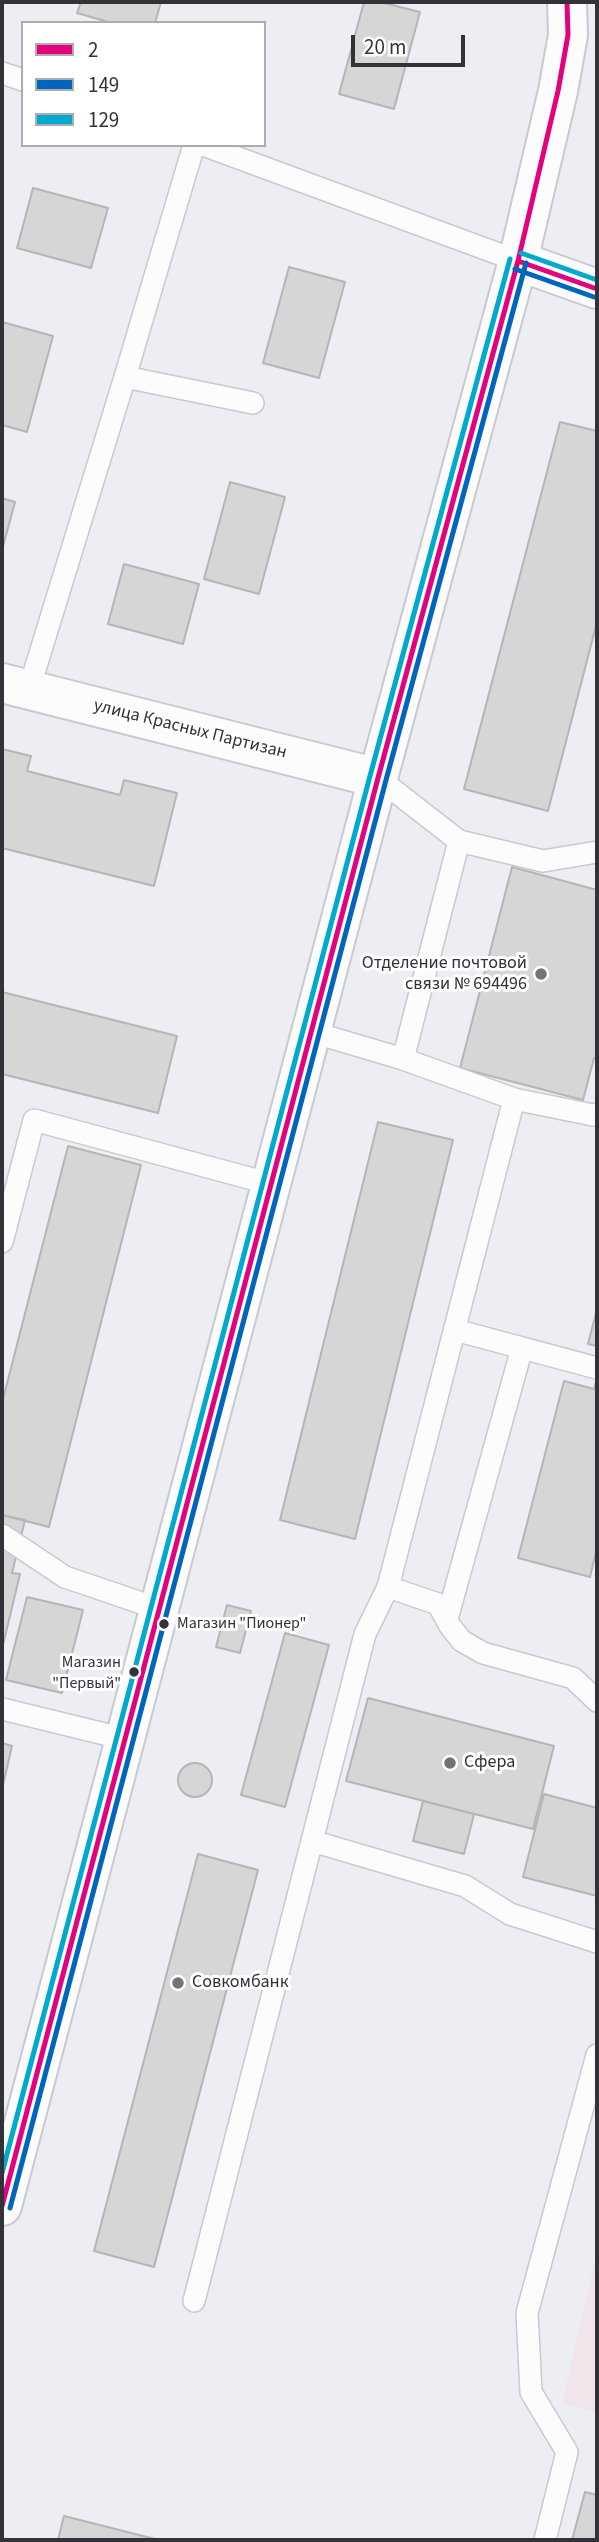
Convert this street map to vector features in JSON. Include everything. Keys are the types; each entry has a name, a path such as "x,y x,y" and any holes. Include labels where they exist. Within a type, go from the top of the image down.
{"street":[{"path":"2,2206 8,2158 125,1739 518,261 558,91 568,35 568,2"},
{"path":"518,261 597,289"},
{"name":"улица Красных Партизан","path":"15,686 379,778"}],"lane":[{"path":"2,73 21,79"},
{"path":"15,686 125,377 193,147"},
{"path":"208,147 518,261"},
{"path":"125,377 253,403"},
{"path":"379,778 459,841 543,861 597,852"},
{"path":"403,1059 459,841"},
{"path":"312,1032 403,1059 514,1100 597,1114"},
{"path":"194,2301 365,1634 388,1587 514,1100"},
{"path":"2,1242 34,1120 271,1184"},
{"path":"455,1330 597,1368"},
{"path":"447,1619 522,1348"},
{"path":"2,1535 65,1577 159,1609"},
{"path":"388,1587 438,1604 462,1641 483,1653 573,1678 597,1701"},
{"path":"2,1709 125,1739"},
{"path":"312,1841 465,1886 510,1914 597,1942"},
{"path":"545,2540 567,2452 531,2392 527,2313 597,2055"}],"shaded area":[{"path":"597,2252 597,2413 562,2403"}],"building":[{"path":"81,2 161,2 156,21 105,21 77,13"},
{"path":"364,2 380,2 420,12 394,109 339,94"},
{"path":"33,188 108,208 91,268 17,248"},
{"path":"289,267 345,282 319,378 263,363"},
{"path":"2,322 53,336 27,432 2,425"},
{"path":"560,422 597,431 597,622 548,811 464,789"},
{"path":"230,482 285,497 259,594 204,579"},
{"path":"2,498 15,502 2,550"},
{"path":"124,564 199,584 183,644 108,624"},
{"path":"2,749 31,756 27,771 120,795 124,780 177,793 154,886 2,848"},
{"name":"Отделение почтовой связи № 694496","path":"512,867 597,890 597,1059 594,1058 583,1100 460,1068"},
{"path":"2,992 177,1036 158,1113 2,1074"},
{"path":"378,1122 453,1140 355,1539 280,1520"},
{"path":"68,1146 141,1165 49,1527 2,1515 2,1403"},
{"path":"597,1309 597,1346 588,1344"},
{"path":"597,1378 597,1548 590,1577 518,1558 564,1381 594,1389"},
{"path":"2,1515 25,1520 12,1573 20,1574 3,1645"},
{"path":"27,1597 83,1610 62,1693 6,1680"},
{"path":"227,1605 251,1611 240,1653 216,1647"},
{"path":"285,1633 329,1645 285,1807 241,1795"},
{"name":"Сфера","path":"368,1698 554,1746 533,1829 346,1781"},
{"path":"2,1743 12,1746 2,1789"},
{"path":"195,1763 207,1768 212,1780 207,1792 195,1797 183,1792 178,1780 183,1768"},
{"path":"544,1794 597,1808 597,1896 523,1877"},
{"path":"423,1801 474,1814 464,1854 413,1841"},
{"path":"198,1854 258,1870 154,2267 94,2251"},
{"path":"585,2492 597,2495 597,2540 572,2540"},
{"path":"64,2516 159,2540 58,2540"}],"transit line":[{"name":"2","path":"2,2206 378,778 518,261 558,91 568,35 567,2"},
{"name":"129","path":"521,253 597,280"},
{"name":"129","path":"2,2173 370,776 510,259"},
{"name":"2","path":"518,261 597,289"},
{"name":"149","path":"10,2208 386,780 526,263"},
{"name":"149","path":"515,269 594,297"}],"place":[{"name":"Отделение почтовой связи № 694496","path":"541,974"},
{"name":"Магазин \"Пионер\"","path":"164,1624"},
{"name":"Магазин \"Первый\"","path":"134,1672"},
{"name":"Сфера","path":"450,1763"},
{"name":"Совкомбанк","path":"178,1983"}]}
